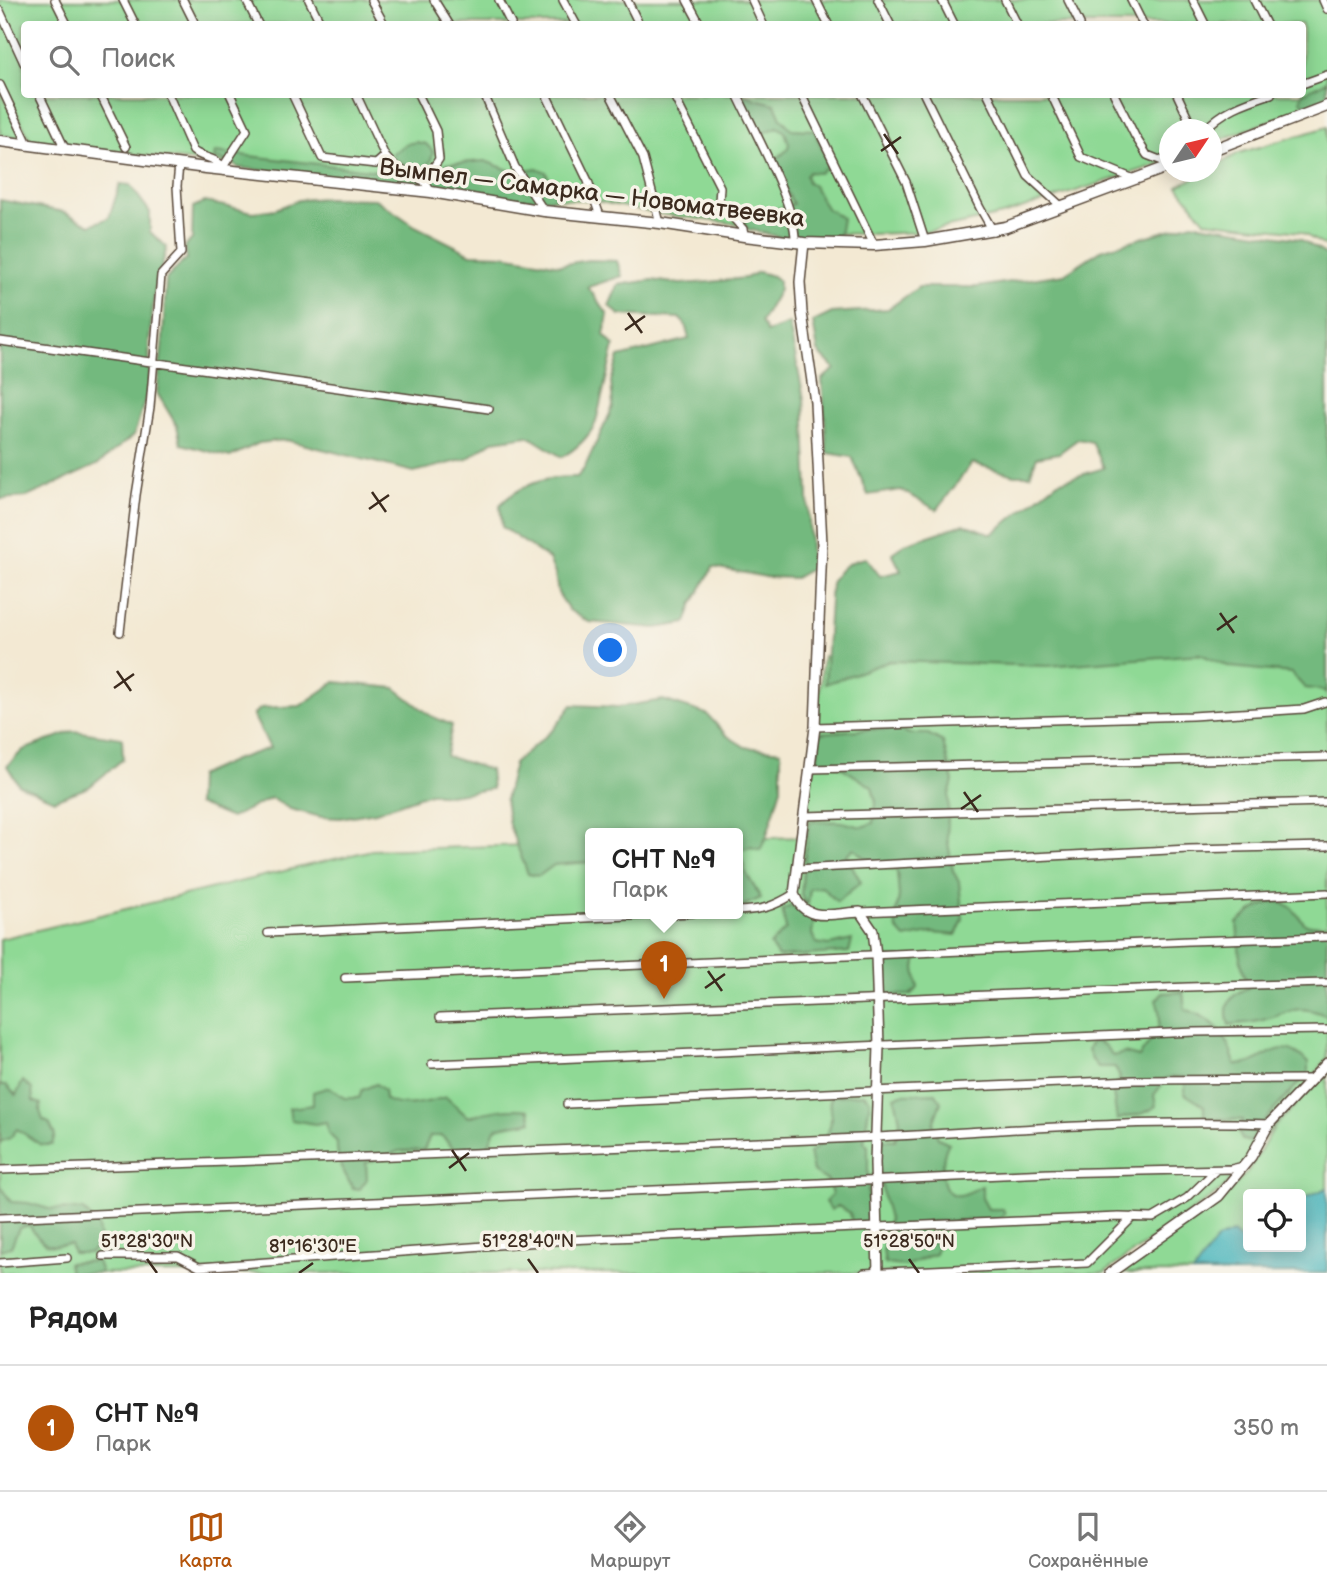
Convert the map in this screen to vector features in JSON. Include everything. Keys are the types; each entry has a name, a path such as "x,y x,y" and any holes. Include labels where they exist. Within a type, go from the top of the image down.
{"main road":[{"path":"1222,146 1327,106"},
{"name":"Вымпел — Самарка — Новоматвеевка","path":"0,141 179,165 431,192 544,211 660,223 744,236 799,242 874,245 925,242 993,231 1159,169"}],"street":[{"path":"55,0 66,21"},
{"path":"124,0 134,21"},
{"path":"183,0 194,21"},
{"path":"246,0 256,21"},
{"path":"309,0 320,21"},
{"path":"371,0 382,21"},
{"path":"434,0 447,21"},
{"path":"499,0 510,21"},
{"path":"564,0 574,21"},
{"path":"627,0 638,21"},
{"path":"687,0 698,21"},
{"path":"751,0 762,21"},
{"path":"816,0 826,21"},
{"path":"878,0 888,21"},
{"path":"942,0 952,21"},
{"path":"1004,0 1015,21"},
{"path":"1068,0 1078,21"},
{"path":"1130,0 1141,21"},
{"path":"1193,0 1204,21"},
{"path":"1254,0 1264,21"},
{"path":"1323,0 1327,9"},
{"path":"0,11 21,56"},
{"path":"1306,83 1327,75"},
{"path":"0,85 28,144"},
{"path":"41,98 66,150"},
{"path":"102,98 126,147"},
{"path":"170,98 193,151 220,163 223,168 247,130 231,98"},
{"path":"294,98 322,158 376,164 385,156"},
{"path":"358,98 385,156 395,166 424,181 431,192"},
{"path":"420,98 436,131 439,159 424,181"},
{"path":"486,98 515,167 544,211"},
{"path":"549,98 588,181 600,216"},
{"path":"612,98 642,158 660,223"},
{"path":"675,98 720,187 719,202 743,229 744,236"},
{"path":"739,98 789,206 799,242 801,309 815,402 822,544 815,727 794,894 798,906 804,912 814,914 1327,893"},
{"path":"803,98 874,245"},
{"path":"864,98 906,182 925,242"},
{"path":"926,98 993,231"},
{"path":"990,98 1028,176 1062,207"},
{"path":"1053,98 1081,157 1134,179"},
{"path":"1116,98 1147,155 1159,160"},
{"path":"1179,98 1190,119"},
{"path":"1241,98 1244,103"},
{"path":"1214,119 1259,98"},
{"path":"120,632 136,495 150,407 161,275 181,253 177,186 179,165"},
{"path":"0,341 489,409"},
{"path":"815,727 1192,716 1304,709 1325,702"},
{"path":"810,769 1327,757"},
{"path":"804,816 1327,802"},
{"path":"797,869 1175,850 1327,846"},
{"path":"743,911 761,910 794,894"},
{"path":"860,912 873,931 876,955 879,1046 876,1138 878,1273"},
{"path":"268,933 585,918"},
{"path":"345,978 1327,937"},
{"path":"440,1017 1327,983"},
{"path":"432,1064 1195,1032 1327,1030"},
{"path":"1110,1273 1216,1199 1244,1165 1269,1124 1327,1063"},
{"path":"567,1104 1134,1080 1312,1079"},
{"path":"0,1170 876,1138 1051,1128 1228,1122 1269,1124"},
{"path":"0,1218 1050,1173 1216,1170 1244,1165"},
{"path":"103,1256 178,1256 199,1268 567,1240 1153,1218 1186,1198 1216,1170"},
{"path":"864,1273 1087,1263 1133,1217"},
{"path":"0,1263 67,1258"}],"green space":[{"path":"0,0 1327,0 1327,99 1222,139 1222,119 1159,119 1159,164 1002,215 925,232 806,233 654,213 596,201 546,198 438,183 152,157 30,140 0,80"},
{"path":"1327,81 1327,97 1307,105 1300,101 1301,98 1306,98 1306,92"},
{"path":"0,90 24,138 0,135"},
{"path":"742,98 775,104 781,118 791,129 814,130 830,165 819,173 809,172 806,176 826,208 842,218 839,236 783,238 747,229 744,221 748,218 793,204 772,163 787,150 789,144 785,132 778,127 764,133 759,132"},
{"path":"1327,127 1327,247 1300,232 1205,221 1178,186 1186,182 1222,182 1222,162 1239,153"},
{"path":"416,142 426,144 433,151 431,161 418,173 393,158 393,153"},
{"path":"215,152 429,176 446,164 485,161 514,172 537,168 546,172 557,199 514,199 474,191 239,168 214,158"},
{"path":"120,184 130,185 150,212 150,232 167,247 155,289 149,343 150,384 134,435 97,465 27,497 0,499 0,200 64,212 90,225 109,218"},
{"path":"375,199 415,226 471,254 504,255 560,265 588,260 617,261 622,276 588,287 608,315 604,335 614,346 596,422 582,442 562,457 528,436 493,441 467,459 414,472 286,440 259,443 230,457 181,444 177,426 157,393 166,279 187,258 185,247 192,239 193,207 205,202 253,212 276,209 299,200"},
{"path":"1192,223 1300,239 1327,255 1327,693 1305,688 1291,673 1230,667 1200,654 1048,666 890,661 825,684 831,583 845,566 866,558 880,576 901,571 892,553 905,544 964,524 992,534 1058,482 1104,468 1092,442 1078,439 1059,453 1037,457 1030,475 1014,475 972,463 937,510 901,490 868,495 852,457 827,453 822,379 835,369 818,352 813,322 832,313 888,309 919,287 977,287 1064,274 1101,250"},
{"path":"758,272 773,276 779,281 779,290 761,322 767,332 789,324 804,399 811,569 795,578 766,577 713,567 692,605 686,623 656,628 589,622 569,610 558,593 549,559 502,527 500,505 517,491 535,482 577,477 584,469 613,407 611,381 619,357 689,339 685,324 679,318 620,315 609,306 618,285 652,280 680,284 710,282 746,278"},
{"path":"1327,654 1327,1059 1222,1190 1104,1273 0,1273 0,939 372,850 585,843 585,919 743,919 743,839 805,837 823,656"},
{"path":"335,682 395,688 431,716 452,725 446,756 490,770 492,789 449,795 430,793 376,812 340,818 321,817 290,809 271,798 231,818 197,804 198,776 270,748 253,715 261,708 300,706"},
{"path":"663,700 707,714 726,735 745,747 781,751 781,788 760,850 751,847 743,849 743,828 585,828 585,862 554,865 539,876 528,874 509,825 505,800 514,763 554,729 572,705 618,707"},
{"path":"872,729 928,734 943,742 953,782 949,795 947,837 953,871 959,882 963,920 956,935 931,933 905,938 897,929 895,920 899,896 897,871 863,857 854,848 846,855 861,882 837,902 822,887 810,889 808,904 804,902 801,894 809,821 842,822 862,827 873,823 876,802 872,787 833,762 817,761 820,733"},
{"path":"73,731 122,738 123,759 89,787 54,800 19,785 7,766 23,750"},
{"path":"743,863 746,873 761,898 743,906"},
{"path":"1278,901 1291,907 1306,925 1327,926 1327,1016 1301,1009 1259,1021 1229,1025 1229,1002 1232,997 1248,988 1240,959 1237,923 1256,909"},
{"path":"791,906 814,921 812,934 816,943 829,945 852,940 849,952 778,957 770,945 786,929 782,910"},
{"path":"889,958 917,958 915,968 918,988 910,995 881,995 881,971"},
{"path":"1183,992 1185,1009 1205,1018 1218,1029 1228,1043 1235,1064 1245,1064 1287,1049 1297,1053 1308,1063 1308,1073 1265,1120 1251,1142 1242,1140 1239,1133 1243,1120 1204,1118 1204,1106 1185,1094 1185,1077 1167,1078 1154,1095 1156,1106 1151,1110 1117,1120 1113,1093 1120,1078 1115,1067 1098,1067 1092,1060 1088,1049 1091,1043 1097,1041 1113,1056 1124,1053 1139,1057 1154,1037 1159,1025 1156,1000 1162,993"},
{"path":"1327,1072 1327,1273 1117,1273 1220,1202 1248,1171 1275,1126"},
{"path":"23,1081 32,1089 33,1101 41,1104 43,1120 49,1123 55,1135 52,1145 41,1145 17,1129 10,1138 0,1142 0,1085 6,1085 16,1095"},
{"path":"376,1084 384,1090 385,1099 398,1104 415,1104 446,1097 468,1117 498,1110 522,1109 529,1110 532,1121 495,1129 488,1147 454,1149 442,1136 430,1136 424,1150 399,1151 366,1163 367,1179 360,1189 353,1188 339,1161 337,1142 328,1133 326,1122 315,1124 291,1120 289,1108 313,1105 313,1092 330,1087 344,1098 359,1098 362,1090"},
{"path":"936,1093 941,1102 933,1124 938,1138 949,1143 942,1174 947,1190 960,1195 982,1186 982,1198 988,1209 1003,1209 1005,1214 1000,1219 927,1222 919,1231 920,1237 938,1245 935,1254 906,1265 885,1263 883,1241 889,1220 881,1180 879,1139 895,1140 900,1121 895,1097 901,1094"},
{"path":"864,1094 870,1100 864,1142 868,1146 871,1226 860,1223 853,1228 850,1213 838,1206 831,1210 825,1202 832,1195 828,1181 813,1172 809,1153 827,1135 832,1096"},
{"path":"0,1185 11,1202 49,1209 83,1210 98,1225 100,1243 90,1253 73,1253 70,1244 45,1244 29,1225 19,1228 11,1247 0,1250"},
{"path":"97,1261 101,1273 70,1273 68,1263"}],"water":[{"path":"1327,1188 1327,1273 1193,1273 1217,1239 1232,1233 1243,1241 1243,1252 1306,1252 1306,1197"}],"place":[{"name":"СНТ №9","path":"664,999"}]}
